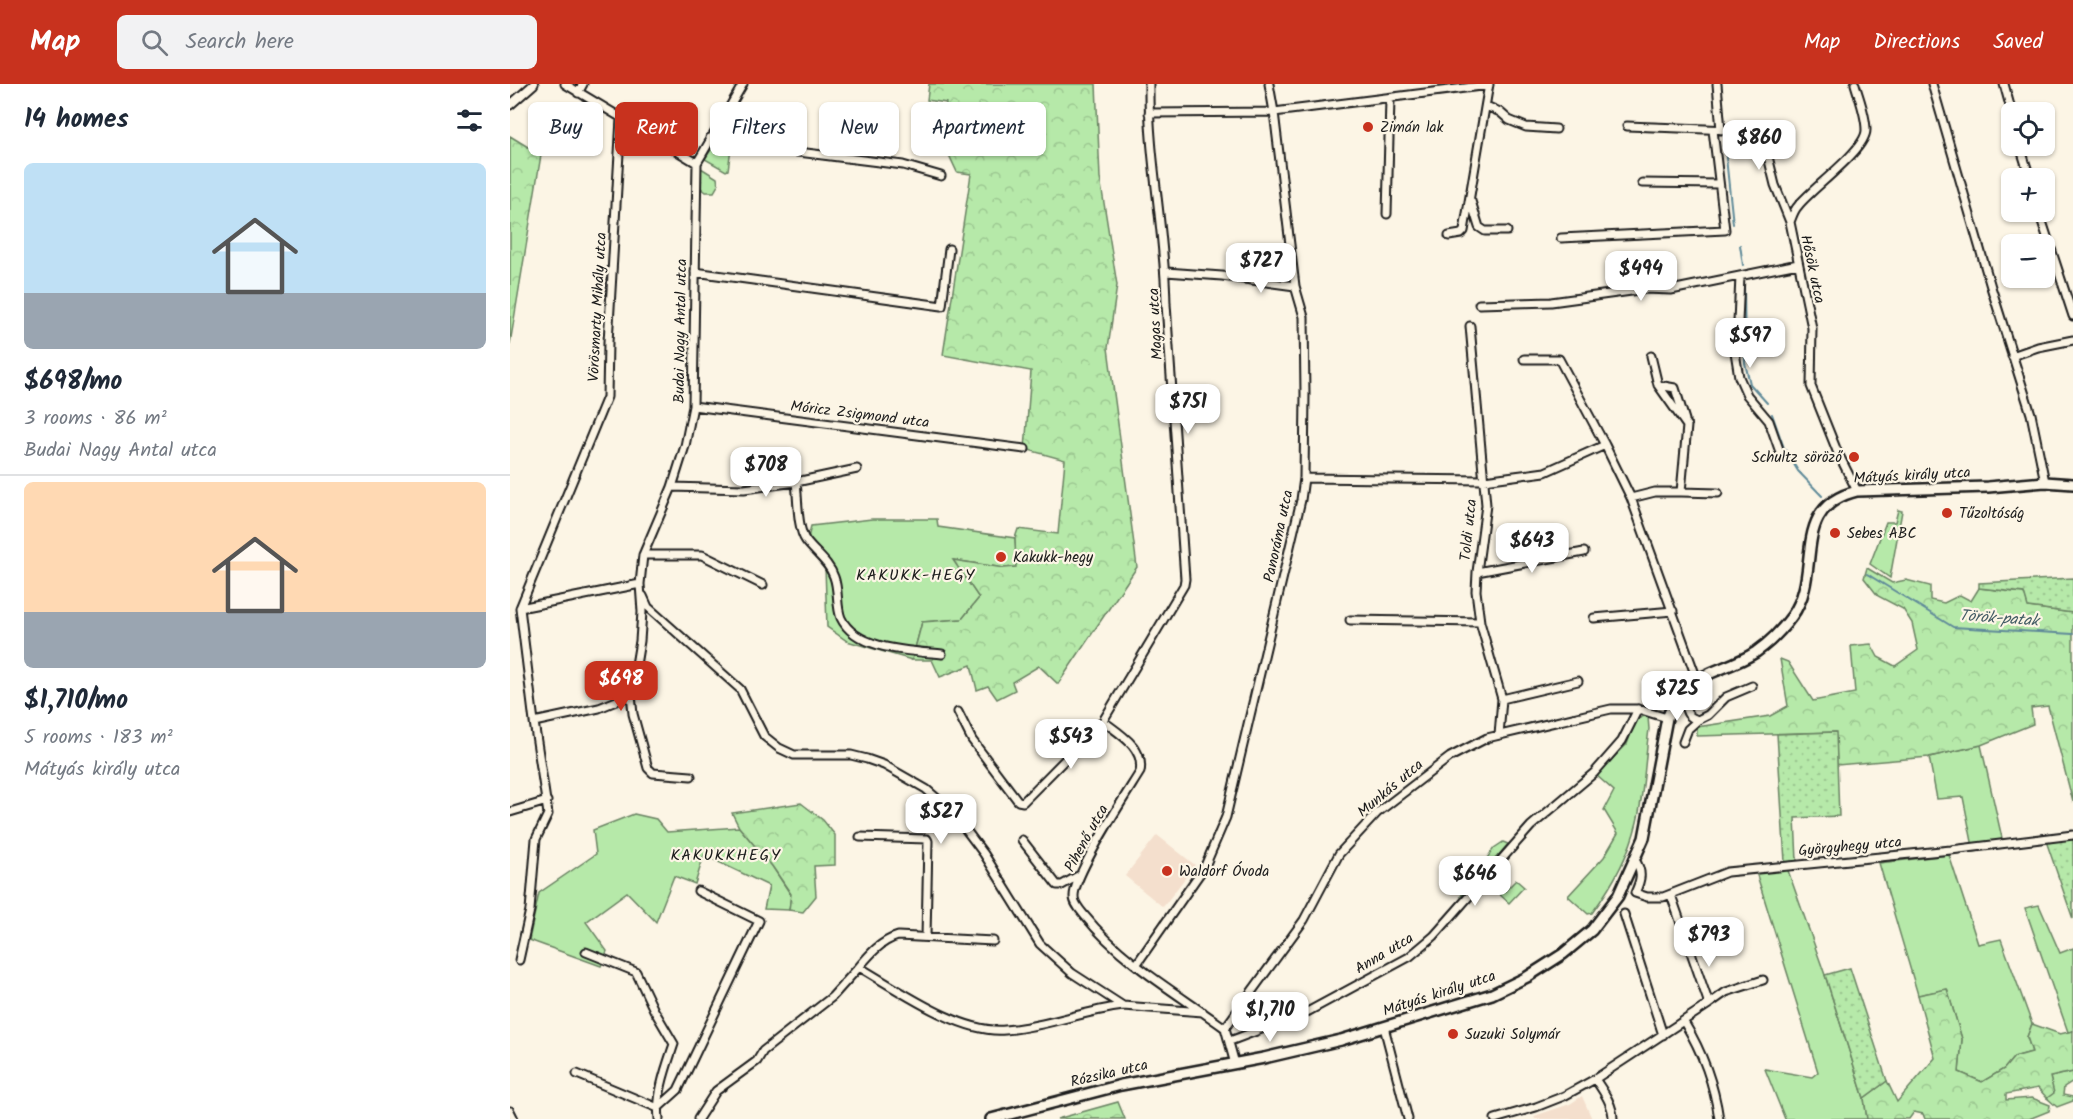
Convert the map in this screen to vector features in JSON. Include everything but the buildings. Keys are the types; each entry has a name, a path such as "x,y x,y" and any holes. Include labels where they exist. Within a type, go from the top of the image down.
{"main road":[{"name":"Mátyás király utca","path":"1235,1064 1310,1048 1492,994 1527,977 1554,960 1592,930 1618,896 1644,838 1666,718 1677,698 1696,680 1755,652 1781,629 1798,607 1803,595 1814,528 1818,516 1832,501 1857,491 1988,487 2045,482 2073,484"},
{"name":"Rózsika utca","path":"991,1119 1120,1085 1235,1064"}],"street":[{"path":"510,105 534,84"},
{"path":"565,84 615,115"},
{"path":"578,93 583,84"},
{"path":"732,102 743,84"},
{"name":"Magas utca","path":"958,712 978,748 1018,801 1023,802 1102,721 1184,585 1166,273 1149,113 1149,84"},
{"name":"Panoráma utca","path":"1136,966 1205,866 1226,817 1301,500 1304,478 1304,317 1295,286 1269,84"},
{"path":"1562,238 1725,230 1719,184 1717,84"},
{"path":"1790,222 1797,207 1837,169 1864,138 1865,123 1855,84"},
{"path":"1932,84 2031,414 2045,482"},
{"path":"2004,84 2009,102"},
{"path":"1149,113 1274,112 1489,85 1464,231 1461,234 1449,236"},
{"path":"1387,214 1390,99"},
{"path":"1486,106 1526,127 1556,129"},
{"path":"1627,126 1717,130"},
{"name":"Hősök utca","path":"1717,130 1757,131 1762,136 1775,185 1790,222 1812,328 1811,387 1837,451 1857,491"},
{"path":"685,156 697,163 710,138"},
{"path":"807,153 903,165 941,176"},
{"name":"Vörösmarty Mihály utca","path":"547,801 534,722 520,608 607,397 619,156"},
{"name":"Budai Nagy Antal utca","path":"691,776 653,773 648,768 633,714 631,695 640,641 643,555 672,487 685,446 693,406 697,163"},
{"path":"1642,183 1719,184"},
{"path":"1470,196 1479,226 1485,231 1507,231"},
{"path":"2043,222 2073,316"},
{"path":"695,272 942,306 949,249"},
{"path":"1479,304 1551,302 1646,289 1671,290 1798,264"},
{"path":"1166,273 1222,276 1295,286"},
{"path":"1740,276 1735,352 1739,377 1747,395 1769,421 1781,455"},
{"name":"Toldi utca","path":"1470,326 1486,505 1476,591 1480,622 1502,699 1499,735"},
{"path":"2012,356 2073,339"},
{"path":"1652,356 1658,385 1687,426"},
{"path":"1524,359 1559,359 1631,498 1696,680 1685,703 1686,713 1698,720"},
{"path":"1658,385 1675,388 1687,426 1681,492"},
{"name":"Móricz Zsigmond utca","path":"693,406 1024,449"},
{"path":"1304,478 1484,480 1545,472 1605,445"},
{"path":"672,487 744,489 857,470"},
{"path":"796,482 801,531 805,540 828,565 835,577 840,616 849,631 878,644 902,650 942,654"},
{"path":"1631,498 1656,492 1718,493"},
{"path":"1477,572 1584,552"},
{"path":"643,555 702,555 762,585"},
{"path":"520,608 641,588 648,607 740,689 764,736 779,748 794,755 851,756 867,759 884,765 926,789 941,802 957,818 984,854 1040,944 1072,973 1123,1006"},
{"path":"1594,618 1673,611"},
{"path":"1350,620 1480,622"},
{"path":"1502,699 1578,681"},
{"path":"1683,742 1688,729 1708,715 1726,697 1752,686"},
{"path":"534,722 599,708 631,695"},
{"name":"Munkás utca","path":"1225,1028 1304,920 1339,854 1377,813 1450,757 1476,742 1499,735 1611,709 1638,709 1666,718"},
{"name":"Anna utca","path":"1230,1041 1310,1011 1409,957 1434,936 1531,826 1611,756 1622,741 1638,709"},
{"name":"Pihenő utca","path":"1102,721 1128,740 1142,762 1140,772 1078,876 1074,896 1077,906 1098,932 1136,966 1225,1028"},
{"path":"510,812 547,801 548,814 537,839 530,910 519,960"},
{"name":"Györgyhegy utca","path":"1635,893 1654,898 1671,895 1727,872 1951,850 2073,835"},
{"path":"860,837 927,839 926,937"},
{"path":"1022,840 1057,885 1062,885 1078,876"},
{"name":"Mátyás király utca","path":"1635,860 1641,872 1635,893"},
{"path":"658,1108 678,1090 759,921 698,891"},
{"path":"1671,895 1709,1004"},
{"path":"1624,914 1663,1035"},
{"path":"698,1119 716,1091 756,1061 763,1051 832,998 873,951 885,941 898,936 993,941"},
{"path":"586,952 636,972 654,1010 674,1044 665,1071 658,1108 659,1119"},
{"path":"859,967 957,1022 978,1029 1007,1030 1123,1006 1203,1012"},
{"path":"1495,1119 1550,1102 1595,1079 1726,992 1763,980"},
{"path":"1684,1022 1709,1072 1719,1119"},
{"path":"1384,1027 1408,1119"},
{"path":"1225,1028 1235,1064"},
{"path":"577,1074 658,1108"},
{"path":"1595,1079 1609,1101 1613,1119"},
{"path":"510,1111 514,1119"}],"shaded area":[{"path":"1157,835 1195,865 1163,907 1125,876"},
{"path":"1582,1096 1592,1119 1535,1119 1534,1116 1570,1104"}],"green space":[{"path":"929,84 1096,84 1100,178 1117,285 1108,348 1137,567 1058,684 1039,666 1012,682 1015,690 997,699 988,686 977,690 971,665 940,677 932,660 912,660 922,622 962,619 979,598 953,560 1004,568 1016,567 1015,538 1018,529 1058,534 1065,460 1025,449 1031,371 943,355 971,174 957,172 950,156 1046,156 1046,102 927,100"},
{"path":"510,136 528,147 528,156 541,156 510,344"},
{"path":"710,151 710,156 730,156 728,170 726,171 705,159"},
{"path":"701,168 717,178 718,185 714,192 706,192 700,187"},
{"path":"1898,510 1902,511 1890,578 1870,564 1886,522 1895,522"},
{"path":"872,519 937,519 938,527 1015,538 1017,567 1004,568 954,560 979,598 962,619 922,622 912,660 847,641 827,627 825,567 806,546 811,526"},
{"path":"1867,568 1892,583 1906,580 1930,586 1930,600 1944,603 1960,595 1971,601 1979,588 2024,593 2029,607 2073,613 2073,802 2048,706 2031,708 2033,724 1981,745 1929,757 1837,765 1835,732 1697,736 1697,727 1770,716 1788,706 1780,659 1788,662 1813,701 1855,693 1851,646 1871,644 1878,657 1895,666 1918,650 1912,623 1903,609 1878,596 1864,578"},
{"path":"2073,578 2073,613 2028,607 2024,593 1979,588 1979,583"},
{"path":"1644,716 1648,717 1649,729 1641,799 1634,835 1613,881 1592,913 1588,914 1568,896 1604,857 1618,833 1604,810 1614,791 1596,775 1627,744 1636,720"},
{"path":"1836,732 1839,816 1795,818 1797,861 1785,862 1777,734"},
{"path":"1981,745 2004,847 1974,852 1963,797 1937,799 1929,757"},
{"path":"801,803 823,820 835,835 835,865 814,866 816,896 803,912 789,910 791,894 772,866 739,827 732,813"},
{"path":"634,814 656,819 667,832 739,827 772,866 791,895 789,910 764,909 769,886 704,855 695,884 674,876 656,922 627,892 586,922 607,951 601,966 529,940 539,893 596,854 593,830"},
{"path":"2073,838 2073,919 2046,841"},
{"path":"1503,842 1508,844 1464,896 1461,896 1494,848"},
{"path":"1949,855 1978,944 2001,939 2032,1024 2027,1037 2032,1052 2014,1057 2004,1069 1982,1082 1959,1072 1962,1039 1947,989 1918,995 1879,863"},
{"path":"1785,862 1825,975 1864,1098 1867,1119 1785,1119 1765,1069 1812,1077 1818,1072 1756,872 1786,866"},
{"path":"1494,875 1495,882 1505,891 1516,880 1524,887 1509,903 1487,883"},
{"path":"2039,905 2060,953 2073,948 2073,1031 2068,1032 2025,908"},
{"path":"1850,968 1887,1081 1864,1098 1825,975"},
{"path":"1947,989 1962,1039 1959,1072 1982,1082 2004,1069 2014,1057 2032,1052 2027,1037 2032,1024 2060,1034 2073,1031 2073,1072 2050,1077 2054,1093 2047,1098 2038,1088 2006,1094 2006,1100 2032,1098 2050,1105 2049,1111 2029,1119 1925,1119 1923,1114 1914,1112 1909,1119 1867,1119 1864,1098 1887,1081 1897,1102 1935,1058 1918,995"},
{"path":"2073,1072 2073,1081 2064,1087 2063,1095 2073,1097 2073,1101 2057,1107 2047,1098 2053,1093 2050,1077"},
{"path":"1118,1102 1125,1119 1057,1119"}],"waterway":[{"name":"Török-patak","path":"1723,146 1733,224"},
{"name":"Török-patak","path":"1740,245 1743,265"},
{"name":"Török-patak","path":"1744,284 1745,363 1750,384 1767,403"},
{"name":"Török-patak","path":"1772,414 1784,448 1798,471 1822,496"},
{"name":"Török-patak","path":"1867,574 1953,627 2073,634"}],"place":[{"name":"Zimán lak","path":"1368,127"},
{"name":"Schultz söröző","path":"1854,457"},
{"name":"Tűzoltóság","path":"1947,513"},
{"name":"Sebes ABC","path":"1835,533"},
{"name":"Kakukk-hegy","path":"1001,557"},
{"name":"Waldorf Óvoda","path":"1167,871"},
{"name":"Suzuki Solymár","path":"1453,1034"}],"district":[{"name":"KAKUKK-HEGY","path":"916,574"},
{"name":"KAKUKKHEGY","path":"726,854"}]}
